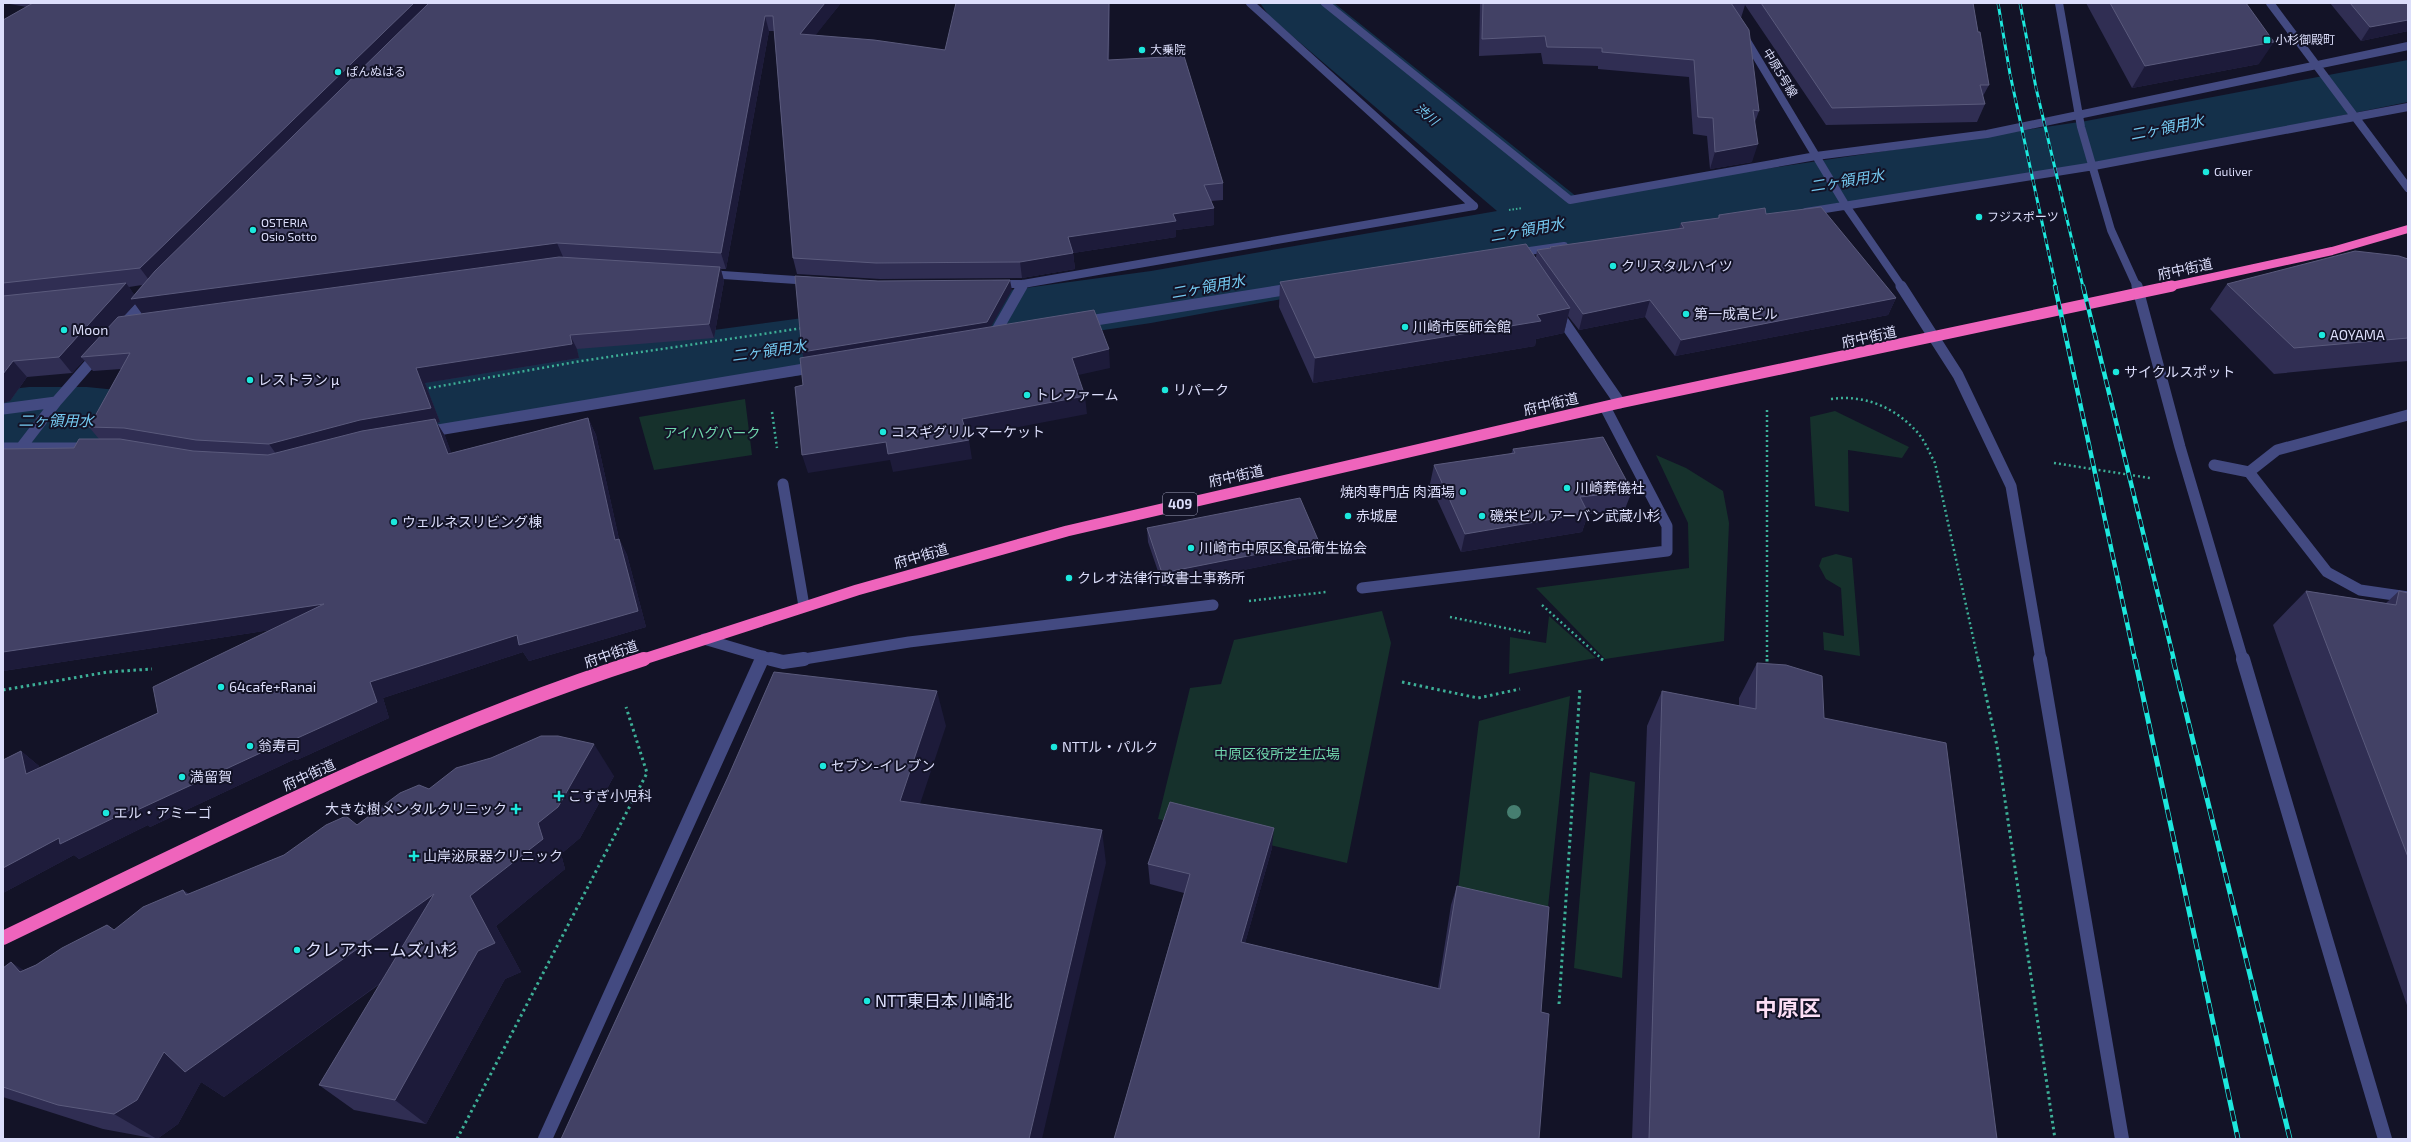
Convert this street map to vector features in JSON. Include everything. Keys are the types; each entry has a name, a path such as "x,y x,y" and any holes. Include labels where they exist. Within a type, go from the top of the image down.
{"highway":[{"name":"府中街道","path":"3,938 306,792 444,732 615,668 804,606 1067,531 1620,403 1936,338 2332,251 2408,230"}],"street":[{"path":"985,284 1023,284 1474,206 1250,3"},
{"path":"1325,3 1570,200 1816,156 1987,134 2408,46"},
{"path":"2059,3 2081,127 2094,166 2111,230 2140,294 2182,454 2386,1139"},
{"path":"2270,3 2351,115 2408,188"},
{"name":"中原5号線","path":"1741,31 1846,206 1936,338 1961,381 2011,486 2122,1139"},
{"path":"1799,213 2094,166 2351,115 2408,107"},
{"path":"1501,256 1519,256 1572,245"},
{"path":"694,274 818,282"},
{"path":"1009,334 989,337 1023,284"},
{"path":"1071,324 1305,287"},
{"path":"138,323 120,328 155,291 139,292"},
{"path":"1553,306 1620,403"},
{"path":"3,471 37,429 56,402 102,349"},
{"path":"417,433 828,365"},
{"path":"3,409 56,402"},
{"path":"1362,588 1667,551 1667,526 1605,407"},
{"path":"2249,472 2277,450 2408,415"},
{"path":"3,448 105,448"},
{"path":"2214,465 2249,472 2327,572 2360,590 2408,597"},
{"path":"783,484 804,606"},
{"path":"704,639 783,662 909,642 1213,605"},
{"path":"545,1139 762,656"}],"path":[{"path":"418,390 581,361 807,327"},
{"path":"766,375 783,484"},
{"path":"1828,400 1844,397 1870,400 1895,413 1919,434 1935,464 1997,746 2055,1139"},
{"path":"1761,412 1775,409"},
{"path":"1767,668 1768,425"},
{"path":"2054,463 2158,479"},
{"path":"1504,571 1603,660"},
{"path":"1213,605 1362,588"},
{"path":"1446,617 1469,620 1530,633"},
{"path":"457,1139 647,773 615,668"},
{"path":"3,690 108,672 152,669"},
{"path":"1402,682 1478,698 1520,689"},
{"path":"1559,1004 1580,688"}],"green space":[{"name":"アイハグパーク","path":"745,399 752,455 654,470 639,417"},
{"path":"1835,411 1909,447 1902,458 1848,450 1849,512 1815,506 1810,417"},
{"path":"1656,455 1686,468 1723,491 1729,523 1724,641 1605,659 1536,588 1689,568 1688,523"},
{"path":"1836,554 1852,558 1860,656 1824,650 1823,632 1844,636 1841,588 1826,579 1819,566 1822,558"},
{"name":"中原区役所芝生広場","path":"1382,611 1391,643 1347,863 1158,819 1190,688 1221,684 1234,640"},
{"path":"1549,616 1596,658 1509,674 1510,637 1546,643"},
{"path":"1570,696 1546,926 1456,905 1479,721"},
{"path":"1590,772 1635,782 1622,978 1574,968"}],"building":[{"path":"33,3 414,3 140,268 3,283 3,20"},
{"path":"429,3 825,3 800,34 874,40 945,50 956,3 1109,3 1108,60 1184,56 1223,183 1204,185 1214,208 1173,214 1176,221 1068,237 1073,253 1020,262 876,263 793,258 773,16 765,16 721,253 557,243 131,299 155,271"},
{"path":"1483,3 1731,3 1749,30 1759,111 1753,110 1758,144 1715,152 1713,118 1698,117 1694,60 1602,52 1602,48 1547,47 1545,36 1482,39"},
{"path":"1761,3 1973,3 1978,32 1980,32 1989,85 1980,85 1985,104 1832,108"},
{"path":"2110,3 2246,3 2274,42 2145,66"},
{"path":"2350,3 2408,3 2408,20 2370,27"},
{"path":"1821,207 1896,298 1681,340 1650,300 1583,314 1537,250 1684,228 1681,223 1719,218 1719,215 1765,208 1766,214"},
{"path":"1526,244 1570,308 1537,315 1541,321 1315,358 1280,282"},
{"name":"AOYAMA","path":"2355,251 2399,256 2408,259 2408,338 2294,348 2227,284"},
{"path":"559,257 720,267 709,324 570,335 572,344 416,368 431,408 360,420 269,444 196,440 124,428 89,427 130,353 81,357 118,317"},
{"path":"795,276 878,281 1010,280 987,322 802,352"},
{"path":"126,283 59,357 13,361 3,374 3,296"},
{"path":"1094,310 1109,349 1072,358 1085,396 962,419 969,440 888,454 886,442 802,455 795,387 803,385 800,358"},
{"path":"588,418 615,540 619,539 638,611 519,645 517,635 370,682 377,702 282,745 282,743 133,812 132,809 60,844 59,838 3,868 3,760 21,751 26,774 158,713 153,687 324,604 3,652 3,449 74,448 79,439 120,439 193,451 268,455 362,431 435,419 448,454"},
{"path":"1603,437 1632,491 1580,497 1588,513 1465,534 1434,465 1515,453 1513,449"},
{"path":"1300,498 1319,542 1162,573 1147,528"},
{"path":"2306,591 2396,605 2399,591 2408,593 2408,857"},
{"path":"1757,663 1786,665 1822,676 1824,718 1946,743 1997,1139 1649,1139 1662,691 1756,709"},
{"name":"NTT東日本 川崎北","path":"774,672 937,691 900,801 1102,830 1029,1139 561,1139 728,777"},
{"name":"クレアホームズ小杉","path":"541,736 558,736 594,744 558,807 538,823 543,839 470,896 495,943 478,951 395,1100 319,1085 434,894 185,1072 164,1052 137,1100 114,1114 58,1105 3,1087 3,968 11,962 20,972 36,965 62,948 107,925 114,930 143,907 183,890 186,895 284,855 326,825 346,816 357,825 400,793 419,785 429,789 456,768 491,758"},
{"path":"1170,802 1274,828 1241,942 1440,989 1457,886 1549,907 1541,1012 1549,1014 1539,1139 1114,1139 1190,874 1148,864"}],"waterway":[{"name":"渋川","path":"1293,3 1561,224"},
{"name":"二ヶ領用水","path":"1561,224 2086,144 2408,81"},
{"name":"二ヶ領用水","path":"3,422 29,419 87,419 236,435 395,404 1151,297 1561,224"}],"railway":[{"path":"1998,3 2010,74 2056,287"},
{"path":"2020,3 2036,88 2083,287"},
{"path":"2055,286 2135,660"},
{"path":"2083,286 2174,660"},
{"path":"2135,659 2238,1139"},
{"path":"2173,659 2290,1139"}],"place":[{"name":"小杉御殿町","path":"2267,40"},
{"name":"大乗院","path":"1142,50"},
{"name":"ぱんぬはる","path":"338,72"},
{"name":"Guliver","path":"2206,172"},
{"name":"フジスポーツ","path":"1979,217"},
{"name":"OSTERIA Osio Sotto","path":"253,230"},
{"name":"クリスタルハイツ","path":"1613,266"},
{"name":"第一成高ビル","path":"1686,314"},
{"name":"川崎市医師会館","path":"1405,327"},
{"name":"Moon","path":"64,330"},
{"name":"AOYAMA","path":"2322,335"},
{"name":"サイクルスポット","path":"2116,372"},
{"name":"レストラン μ","path":"250,380"},
{"name":"リパーク","path":"1165,390"},
{"name":"トレファーム","path":"1027,395"},
{"name":"コスギグリルマーケット","path":"883,432"},
{"name":"川崎葬儀社","path":"1567,488"},
{"name":"焼肉専門店 肉酒場","path":"1463,492"},
{"name":"赤城屋","path":"1348,516"},
{"name":"磯栄ビル アーバン武蔵小杉","path":"1482,516"},
{"name":"ウェルネスリビング棟","path":"394,522"},
{"name":"川崎市中原区食品衛生協会","path":"1191,548"},
{"name":"クレオ法律行政書士事務所","path":"1069,578"},
{"name":"64cafe+Ranai","path":"221,687"},
{"name":"翁寿司","path":"250,746"},
{"name":"NTTル・パルク","path":"1054,747"},
{"name":"セブン-イレブン","path":"823,766"},
{"name":"満留賀","path":"182,777"},
{"name":"こすぎ小児科","path":"559,796"},
{"name":"大きな樹メンタルクリニック","path":"516,809"},
{"name":"エル・アミーゴ","path":"106,813"},
{"name":"山岸泌尿器クリニック","path":"414,856"},
{"name":"クレアホームズ小杉","path":"297,950"},
{"name":"NTT東日本 川崎北","path":"867,1001"}],"district":[{"name":"中原区","path":"1788,1008"}]}
